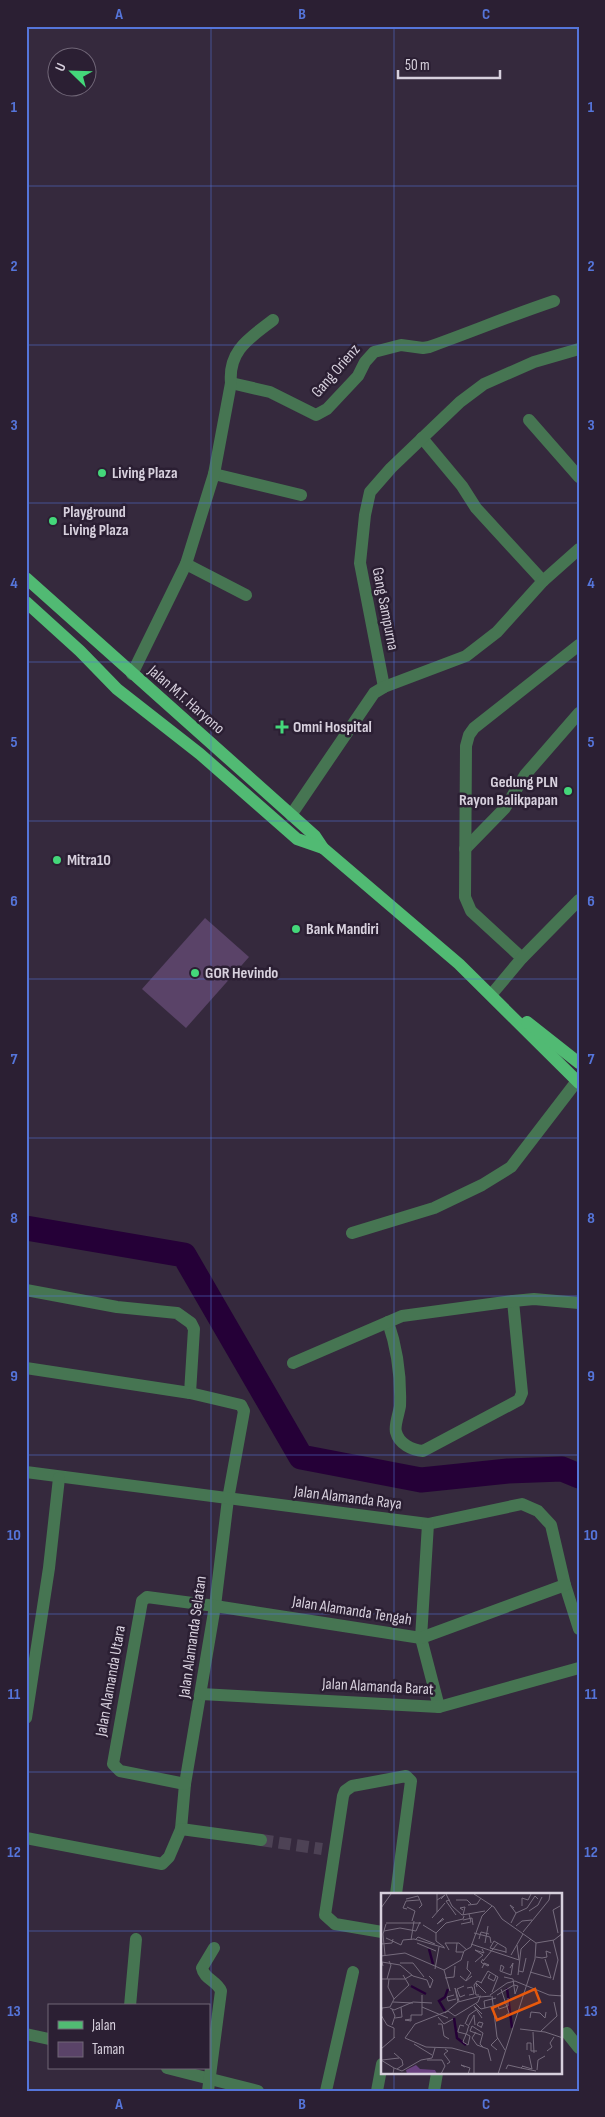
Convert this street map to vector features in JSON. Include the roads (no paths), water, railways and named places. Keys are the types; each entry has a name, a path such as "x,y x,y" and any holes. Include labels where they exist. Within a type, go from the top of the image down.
{"main road":[{"name":"Jalan M.T. Haryono","path":"26,578 315,836 323,848 434,942 491,995 578,1082"},
{"name":"Jalan M.T. Haryono","path":"26,602 80,651 117,689 200,754 297,839 323,848"},
{"name":"Jalan M.T. Haryono","path":"491,995 579,1063"}],"street":[{"name":"Gang Orienz","path":"231,383 270,392 316,416 327,409 358,376 365,362 374,352 401,345 429,347 554,301"},
{"path":"132,674 144,653 186,564 214,474 231,383 231,365 238,350 252,336 273,320"},
{"name":"Gang Sampurna","path":"384,687 360,563 365,515 368,500 374,487 391,468 460,402 484,384 534,362 579,349"},
{"path":"529,420 579,477"},
{"path":"422,438 462,486 476,508 543,581"},
{"path":"214,474 301,495"},
{"path":"291,816 374,693 384,687 466,656 497,632 543,581 579,549"},
{"path":"186,564 246,595"},
{"path":"522,958 468,906 465,897 466,746 469,735 474,728 579,645"},
{"path":"465,849 506,808 525,775 579,713"},
{"path":"491,995 522,958 579,900"},
{"path":"352,1233 434,1208 482,1185 511,1167 578,1082"},
{"path":"26,1290 117,1307 177,1313 190,1323 194,1329 190,1393 26,1368"},
{"path":"293,1363 402,1316 513,1300 534,1299 579,1303"},
{"path":"388,1322 396,1346 400,1391 396,1432 402,1442 413,1450 423,1451 519,1400 522,1393 513,1300"},
{"name":"Jalan Alamanda Selatan","path":"26,1838 162,1864 169,1857 181,1829 185,1784 215,1606 228,1499 244,1411 241,1405 190,1393"},
{"name":"Jalan Alamanda Raya","path":"26,1472 59,1478 428,1524 522,1504 538,1511 551,1525 565,1585 579,1629"},
{"path":"26,1718 49,1568 59,1478"},
{"path":"428,1524 421,1638 439,1708"},
{"name":"Jalan Alamanda Tengah","path":"215,1606 421,1638 565,1585"},
{"name":"Jalan Alamanda Utara","path":"185,1784 120,1771 113,1764 142,1600 150,1597 215,1606"},
{"name":"Jalan Alamanda Barat","path":"201,1694 439,1708 579,1668"},
{"path":"381,1932 335,1924 325,1915 343,1796 348,1788 408,1776 411,1781 396,1893"},
{"path":"181,1829 261,1840"},
{"path":"322,1849 336,1851"},
{"path":"130,2004 136,1939"},
{"path":"209,2085 221,1991 219,1986 204,1976 202,1968 214,1948"},
{"path":"326,2091 353,1972"},
{"path":"567,2033 579,2048"},
{"path":"26,2034 48,2039"},
{"path":"377,2091 381,2069"},
{"path":"172,2070 209,2085 258,2091"},
{"path":"434,2091 437,2074"}],"waterway":[{"path":"26,1228 184,1255 301,1457 421,1480 508,1471 562,1469 579,1476"}],"tunnel":[{"path":"261,1840 322,1849"}],"place":[{"name":"Living Plaza","path":"102,473"},
{"name":"Playground Living Plaza","path":"53,521"},
{"name":"Omni Hospital","path":"282,727"},
{"name":"Gedung PLN Rayon Balikpapan","path":"568,791"},
{"name":"Mitra10","path":"57,860"},
{"name":"Bank Mandiri","path":"296,929"},
{"name":"GOR Hevindo","path":"195,973"}]}
